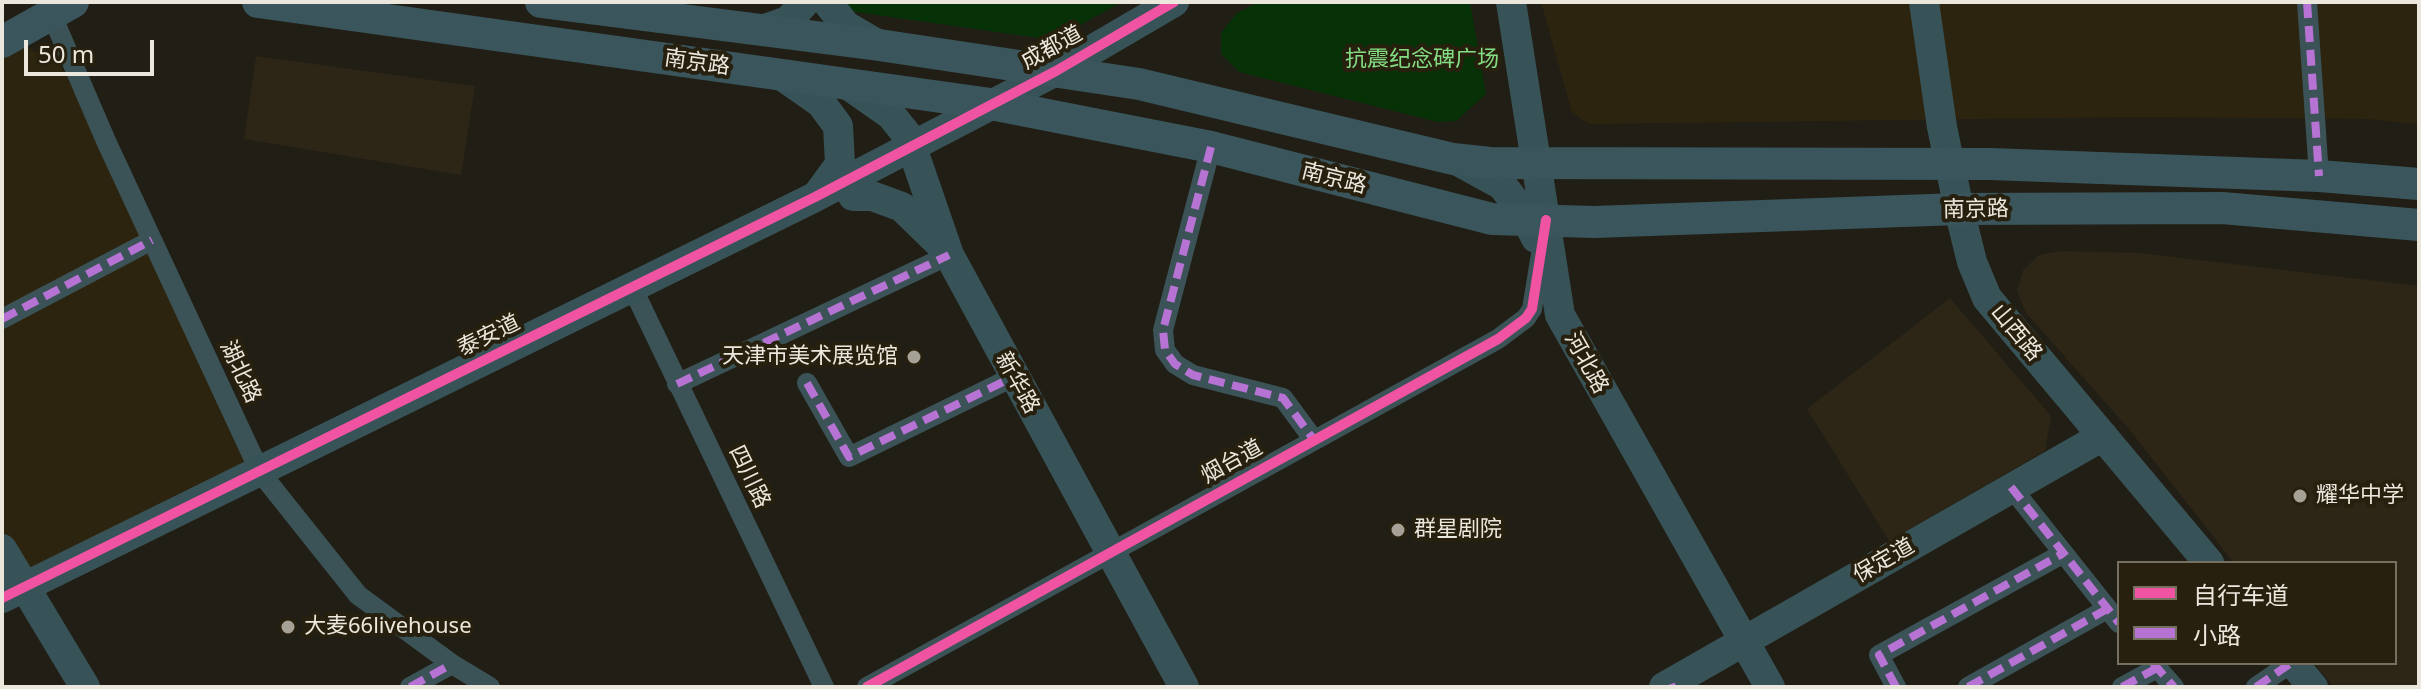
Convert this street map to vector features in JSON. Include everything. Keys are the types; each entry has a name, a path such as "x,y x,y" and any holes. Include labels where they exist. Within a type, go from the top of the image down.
{"main road":[{"path":"2,42 57,6 86,2"},
{"name":"南京路","path":"258,2 851,87 991,104 1211,147 1492,219 1609,222 1959,209 2222,208 2419,225"},
{"name":"南京路","path":"541,2 765,29 1170,90 1453,159 1538,163 1950,164 2319,176 2419,184"}],"street":[{"path":"765,29 788,21 805,2"},
{"path":"827,2 846,26 879,45"},
{"name":"成都道","path":"991,104 1056,71 1174,2"},
{"name":"河北路","path":"1511,2 1538,163 1537,220 1545,297 1770,687"},
{"name":"山西路","path":"1924,2 1959,209 1972,262 1987,298 2207,561"},
{"path":"2307,2 2319,176"},
{"name":"湖北路","path":"57,6 152,240 266,478 358,595 452,664 490,687"},
{"path":"781,75 821,103 832,115 842,138 840,164 815,197"},
{"name":"新华路","path":"851,87 891,115 919,161 949,255 1184,687"},
{"name":"泰安道","path":"635,294 853,196 919,161 991,104"},
{"path":"1211,147 1163,330 1165,350 1175,364 1193,375 1283,398 1314,440"},
{"path":"1453,159 1490,175 1537,220 1545,297"},
{"name":"泰安道","path":"2,614 20,594 266,478 635,294 815,197 919,161"},
{"path":"677,384 949,255 915,216 902,207 872,196 853,196"},
{"path":"2,319 152,240"},
{"name":"四川路","path":"635,294 824,687"},
{"name":"烟台道","path":"867,687 1498,339 1526,318 1545,297"},
{"path":"807,383 849,457 1013,377"},
{"name":"保定道","path":"1669,686 2103,436"},
{"path":"1968,687 2113,616 2011,487"},
{"path":"2,549 20,594 85,687"},
{"path":"1896,687 1879,655 2062,554"},
{"path":"410,687 452,664"},
{"path":"2122,687 2155,665 2174,687"},
{"path":"2256,687 2289,665"},
{"path":"2294,665 2313,687"}],"shaded area":[{"path":"1541,2 2419,2 2419,124 2367,119 2138,117 1589,124 1572,112"},
{"path":"2,35 60,64 271,474 2,604"},
{"path":"256,56 475,86 461,175 244,139"},
{"name":"耀华中学","path":"2062,251 2140,253 2419,286 2419,687 2334,687 2316,665 2397,665 2397,561 2232,561 2129,429 2026,313 2017,291 2023,270 2039,255"},
{"path":"1950,298 2051,416 2045,451 1889,541 1807,409"}],"green space":[{"path":"785,2 1122,2 1053,40"},
{"name":"抗震纪念碑广场","path":"1259,2 1470,2 1486,94 1456,121 1438,122 1239,72 1221,54 1221,33 1237,13"}],"marked path":[{"path":"2307,2 2319,176"},
{"path":"1211,147 1163,330 1165,350 1175,364 1193,375 1283,398 1314,440"},
{"path":"2,319 152,240"},
{"path":"677,384 949,255"},
{"path":"807,383 849,457 1013,377"},
{"path":"2011,487 2117,620"},
{"path":"1896,687 1879,655 2062,554"},
{"path":"1968,687 2107,609"},
{"path":"410,687 452,664"},
{"path":"2155,665 2174,687"},
{"path":"2256,687 2288,665"},
{"path":"2122,687 2157,668"}],"cycle path":[{"path":"2,598 815,197 1056,71 1174,2"},
{"path":"867,687 1498,339 1526,318 1532,309 1546,220"}],"place":[{"name":"天津市美术展览馆","path":"914,357"},
{"name":"耀华中学","path":"2300,496"},
{"name":"群星剧院","path":"1398,530"},
{"name":"大麦66livehouse","path":"288,627"}]}
